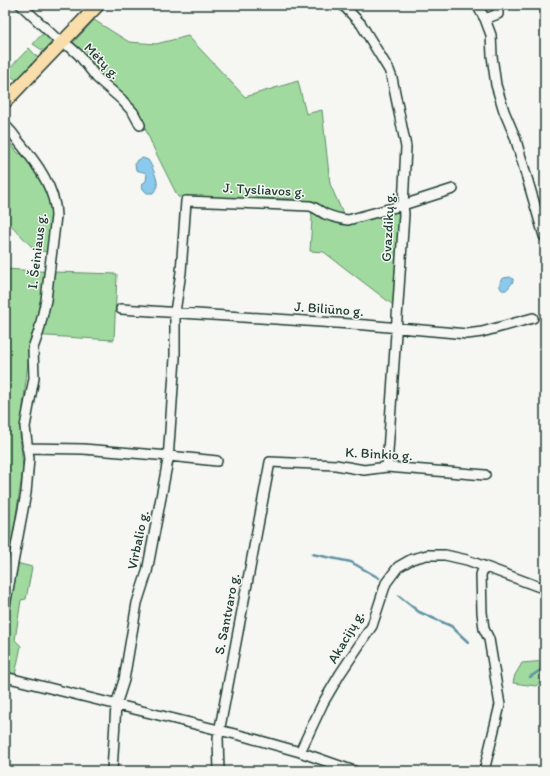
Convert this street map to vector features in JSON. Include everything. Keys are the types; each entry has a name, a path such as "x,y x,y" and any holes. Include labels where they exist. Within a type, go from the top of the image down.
{"main road":[{"path":"5,102 98,5"}],"street":[{"name":"Mėtų g.","path":"21,5 61,43 70,47 79,55 97,78 121,99 133,112 140,125"},
{"name":"Gvazdikų g.","path":"343,5 361,24 389,70 392,78 406,147 403,205 404,214 387,468"},
{"path":"477,5 485,19 491,35 496,85 504,111 515,137 544,236"},
{"path":"485,19 498,14 498,5"},
{"name":"I. Šeiniaus g.","path":"5,125 38,166 53,196 56,208 54,242 46,300 39,331 32,348 34,378 25,427 29,459 26,493 5,606"},
{"name":"J. Tysliavos g.","path":"175,312 181,272 186,201 310,206 339,219 348,220 453,189"},
{"name":"J. Biliūno g.","path":"121,309 467,334 482,332 533,318"},
{"name":"Virbalio g.","path":"112,771 116,705 124,680 137,603 147,572 169,456 175,358 175,312"},
{"path":"28,448 83,449 217,461"},
{"name":"K. Binkio g.","path":"270,462 336,466 364,470 387,468 486,475"},
{"name":"S. Santvaro g.","path":"219,771 219,730 270,462"},
{"name":"Akacijų g.","path":"300,752 340,674 372,626 386,582 398,567 412,559 427,555 445,555 468,560 545,589"},
{"path":"484,566 481,575 482,612 484,629 489,638 500,705 484,771"},
{"path":"5,677 219,730 300,752 354,771"}],"green space":[{"path":"540,5 545,5 545,95 544,95"},
{"path":"94,20 129,42 156,44 188,36 245,97 298,81 306,114 322,110 330,184 347,223 397,211 399,215 393,305 324,252 310,251 312,219 311,204 299,199 178,197 155,151 138,112 72,44"},
{"path":"44,32 51,40 51,43 44,50 42,50 33,44"},
{"path":"29,48 38,58 19,79 16,80 6,72"},
{"path":"5,136 18,153 26,156 51,198 54,213 49,252 35,250 5,219"},
{"path":"5,269 117,274 114,340 31,335 20,434 23,469 9,561 32,567 26,599 21,600 15,640 21,646 15,675 5,672"},
{"path":"545,661 545,679 536,686 513,683 515,675 522,663"}],"water":[{"path":"143,158 150,162 156,178 157,188 153,193 147,193 143,189 142,184 146,181 147,174 136,170 135,164 137,160"},
{"path":"510,277 513,279 513,282 506,290 502,290 500,285 501,280"}],"waterway":[{"path":"312,554 351,562 379,578"},
{"path":"399,596 419,612 451,626 468,642"},
{"path":"530,677 545,667"}]}
